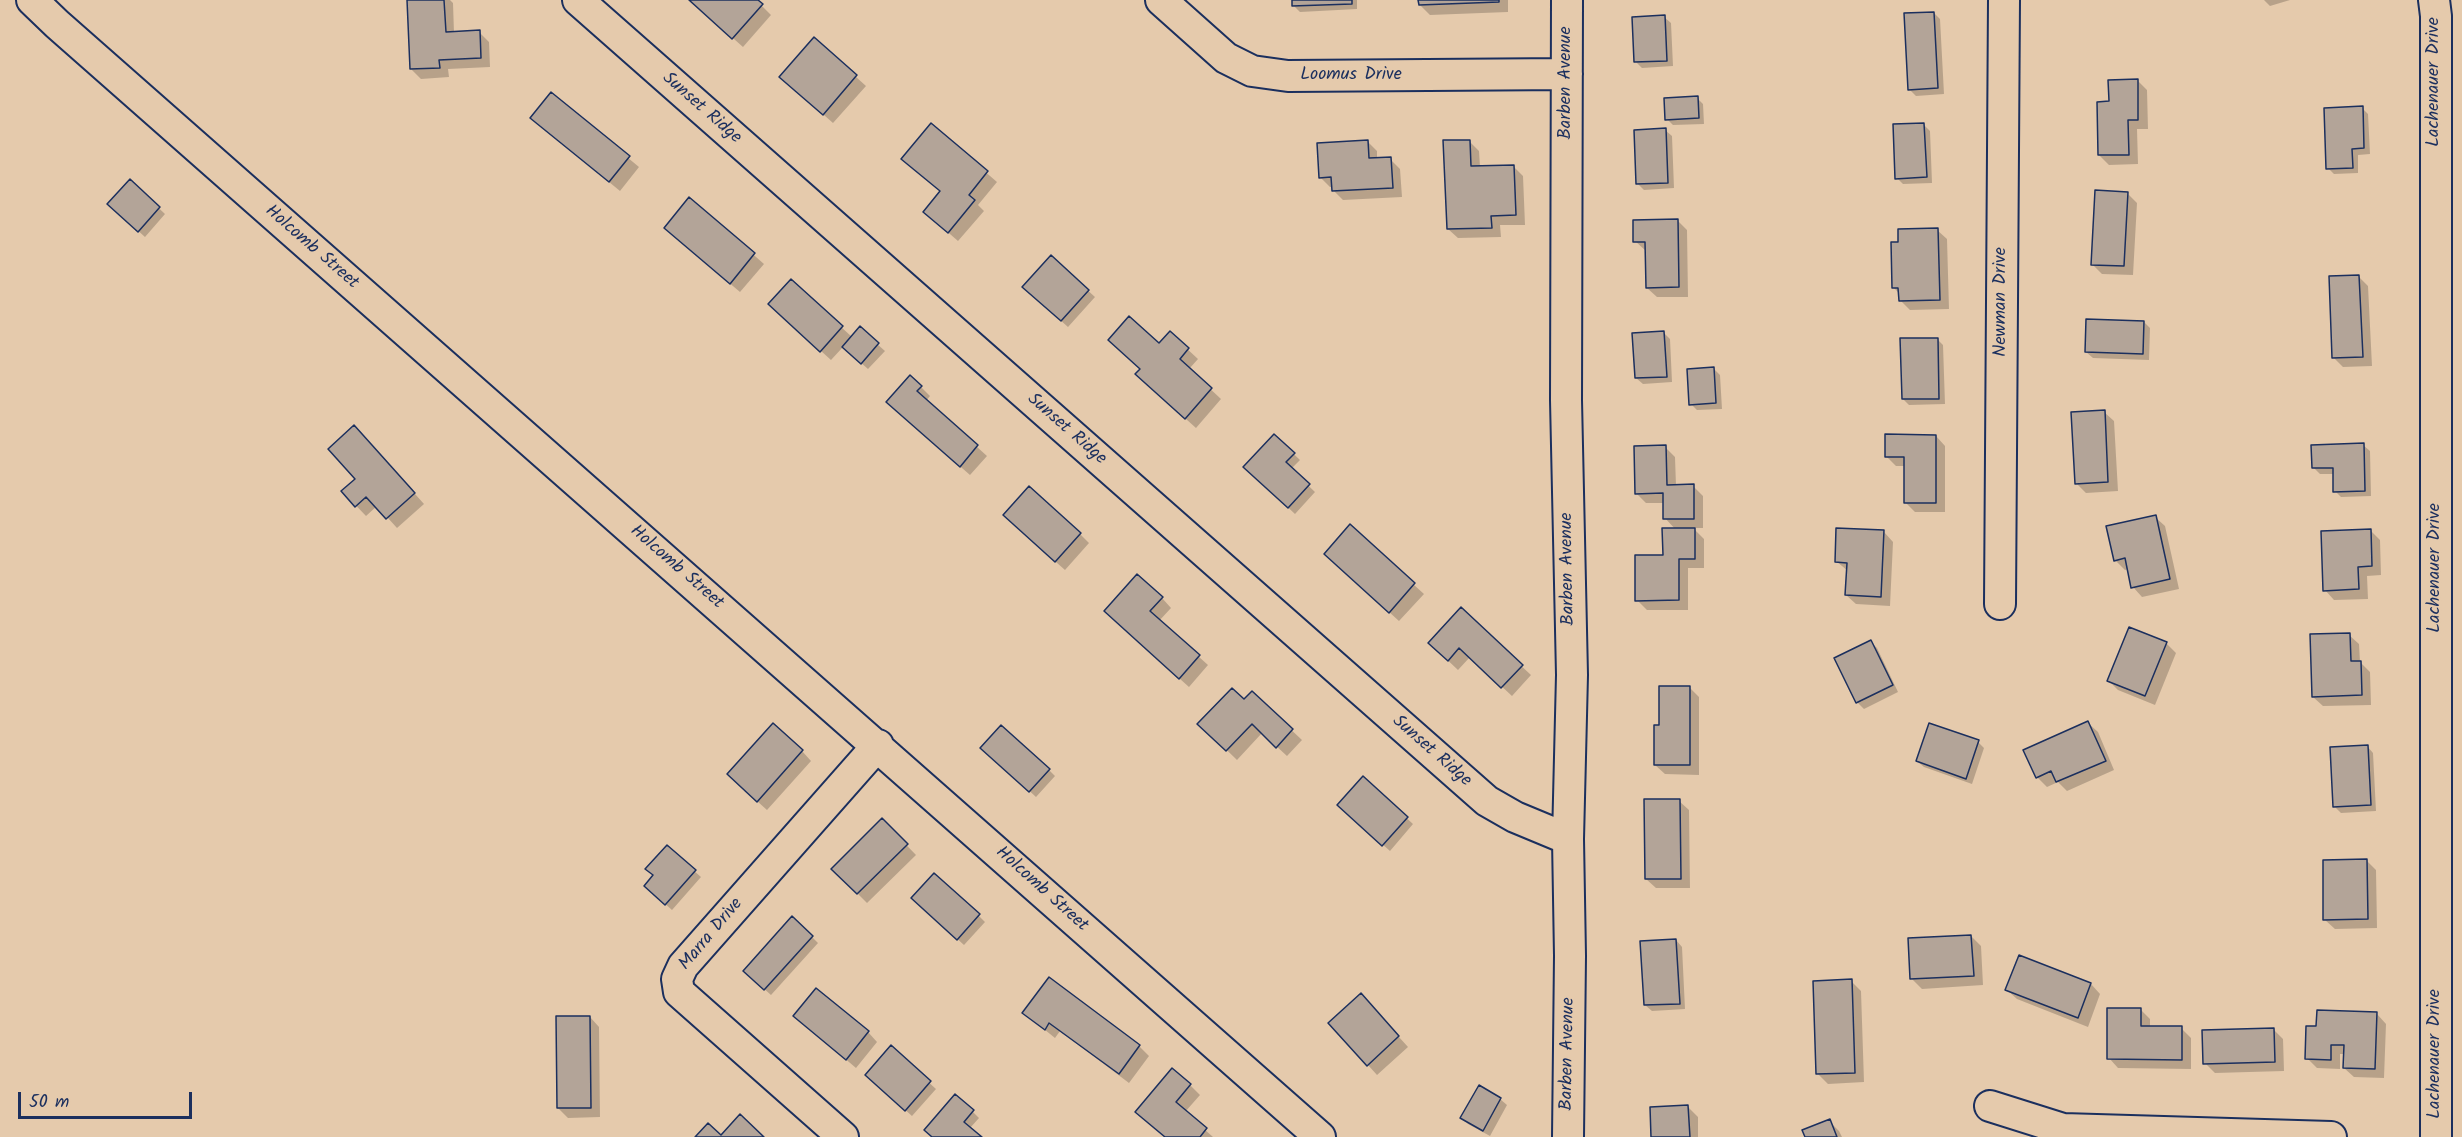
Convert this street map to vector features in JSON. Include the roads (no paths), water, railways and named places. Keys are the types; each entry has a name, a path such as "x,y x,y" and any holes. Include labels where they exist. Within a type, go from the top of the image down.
{"street":[{"name":"Holcomb Street","path":"32,0 83,48 878,745 1320,1137"},
{"name":"Sunset Ridge","path":"578,0 1486,801 1515,817 1568,839"},
{"name":"Loomus Drive","path":"1161,0 1226,58 1252,71 1288,76 1567,74"},
{"name":"Barben Avenue","path":"1567,0 1566,400 1572,675 1568,839 1570,967 1568,1137"},
{"name":"Newman Drive","path":"2000,604 2004,0"},
{"name":"Lachenauer Drive","path":"2433,0 2436,16 2436,1137"},
{"name":"Marra Drive","path":"843,1137 679,992 677,979 683,966 878,745"},
{"path":"1990,1106 2063,1129 2331,1137"}]}
